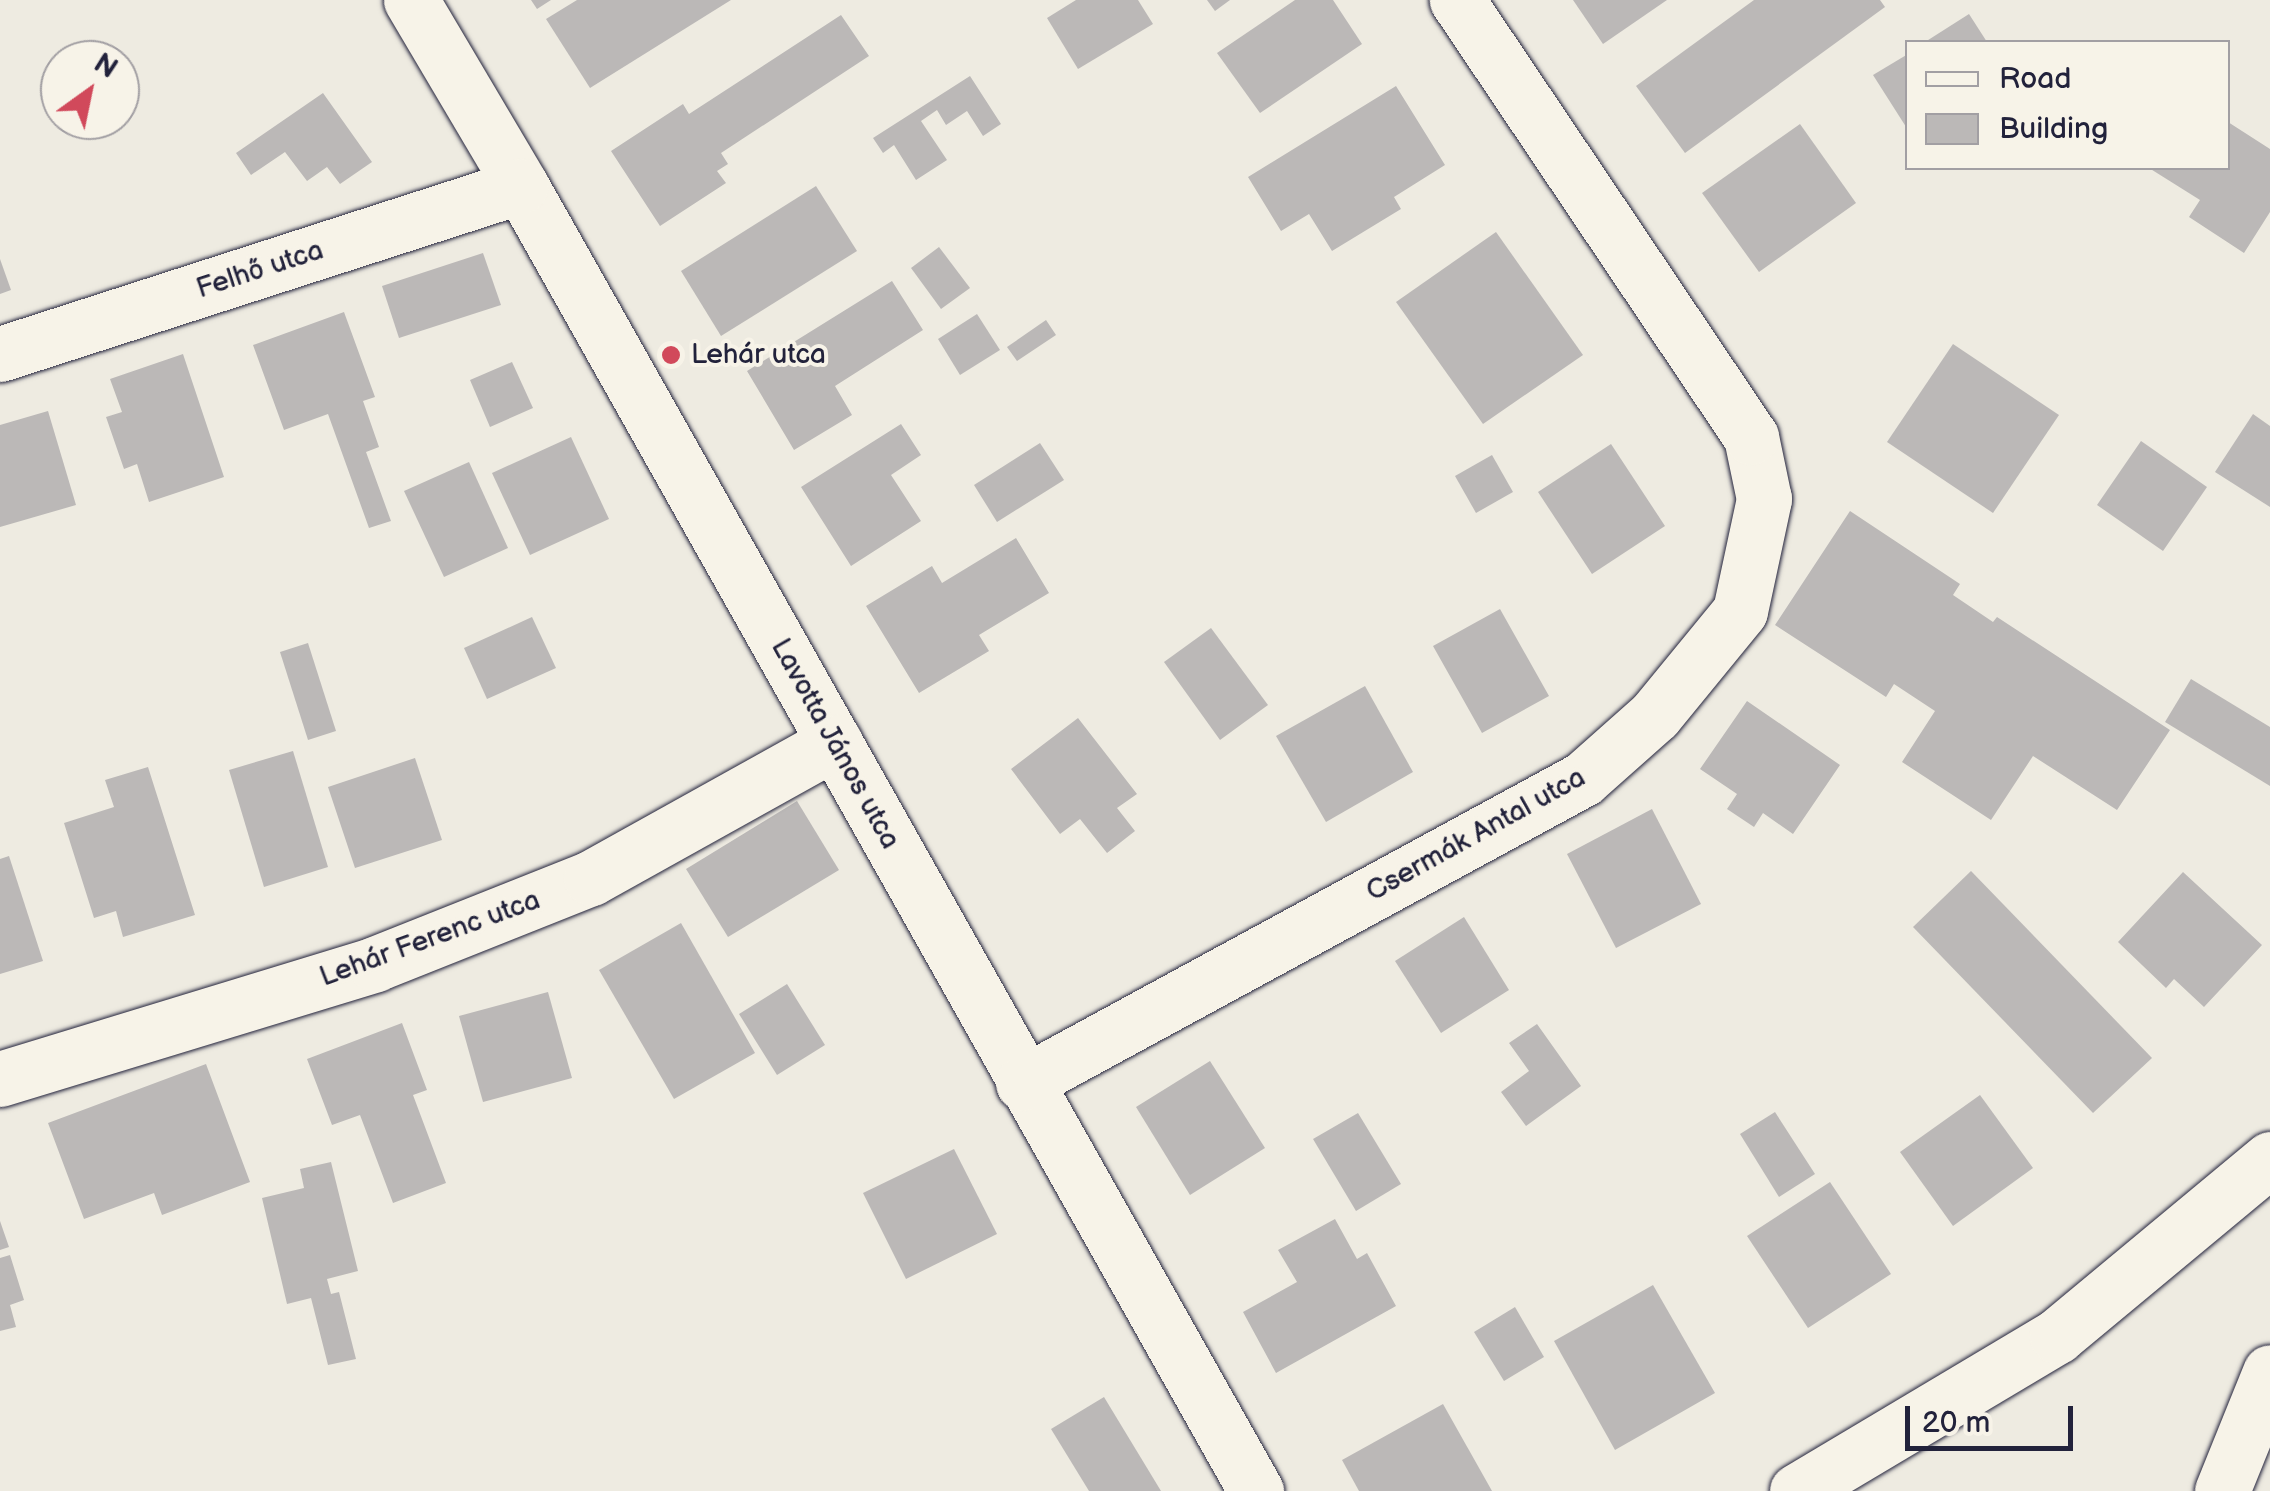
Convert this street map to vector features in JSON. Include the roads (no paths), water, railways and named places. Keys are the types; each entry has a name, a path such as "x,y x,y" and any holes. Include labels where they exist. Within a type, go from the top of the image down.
{"street":[{"name":"Lavotta János utca","path":"411,0 520,186 1256,1491"},
{"name":"Csermák Antal utca","path":"1024,1083 1583,779 1655,715 1740,611 1764,499 1751,437 1457,0"},
{"name":"Felhő utca","path":"0,354 520,186"},
{"name":"Lehár Ferenc utca","path":"0,1079 375,964 591,878 835,742"},
{"path":"1796,1491 2057,1336 2270,1159"},
{"path":"2222,1491 2270,1372"}],"place":[{"name":"Lehár utca","path":"671,355"}]}
